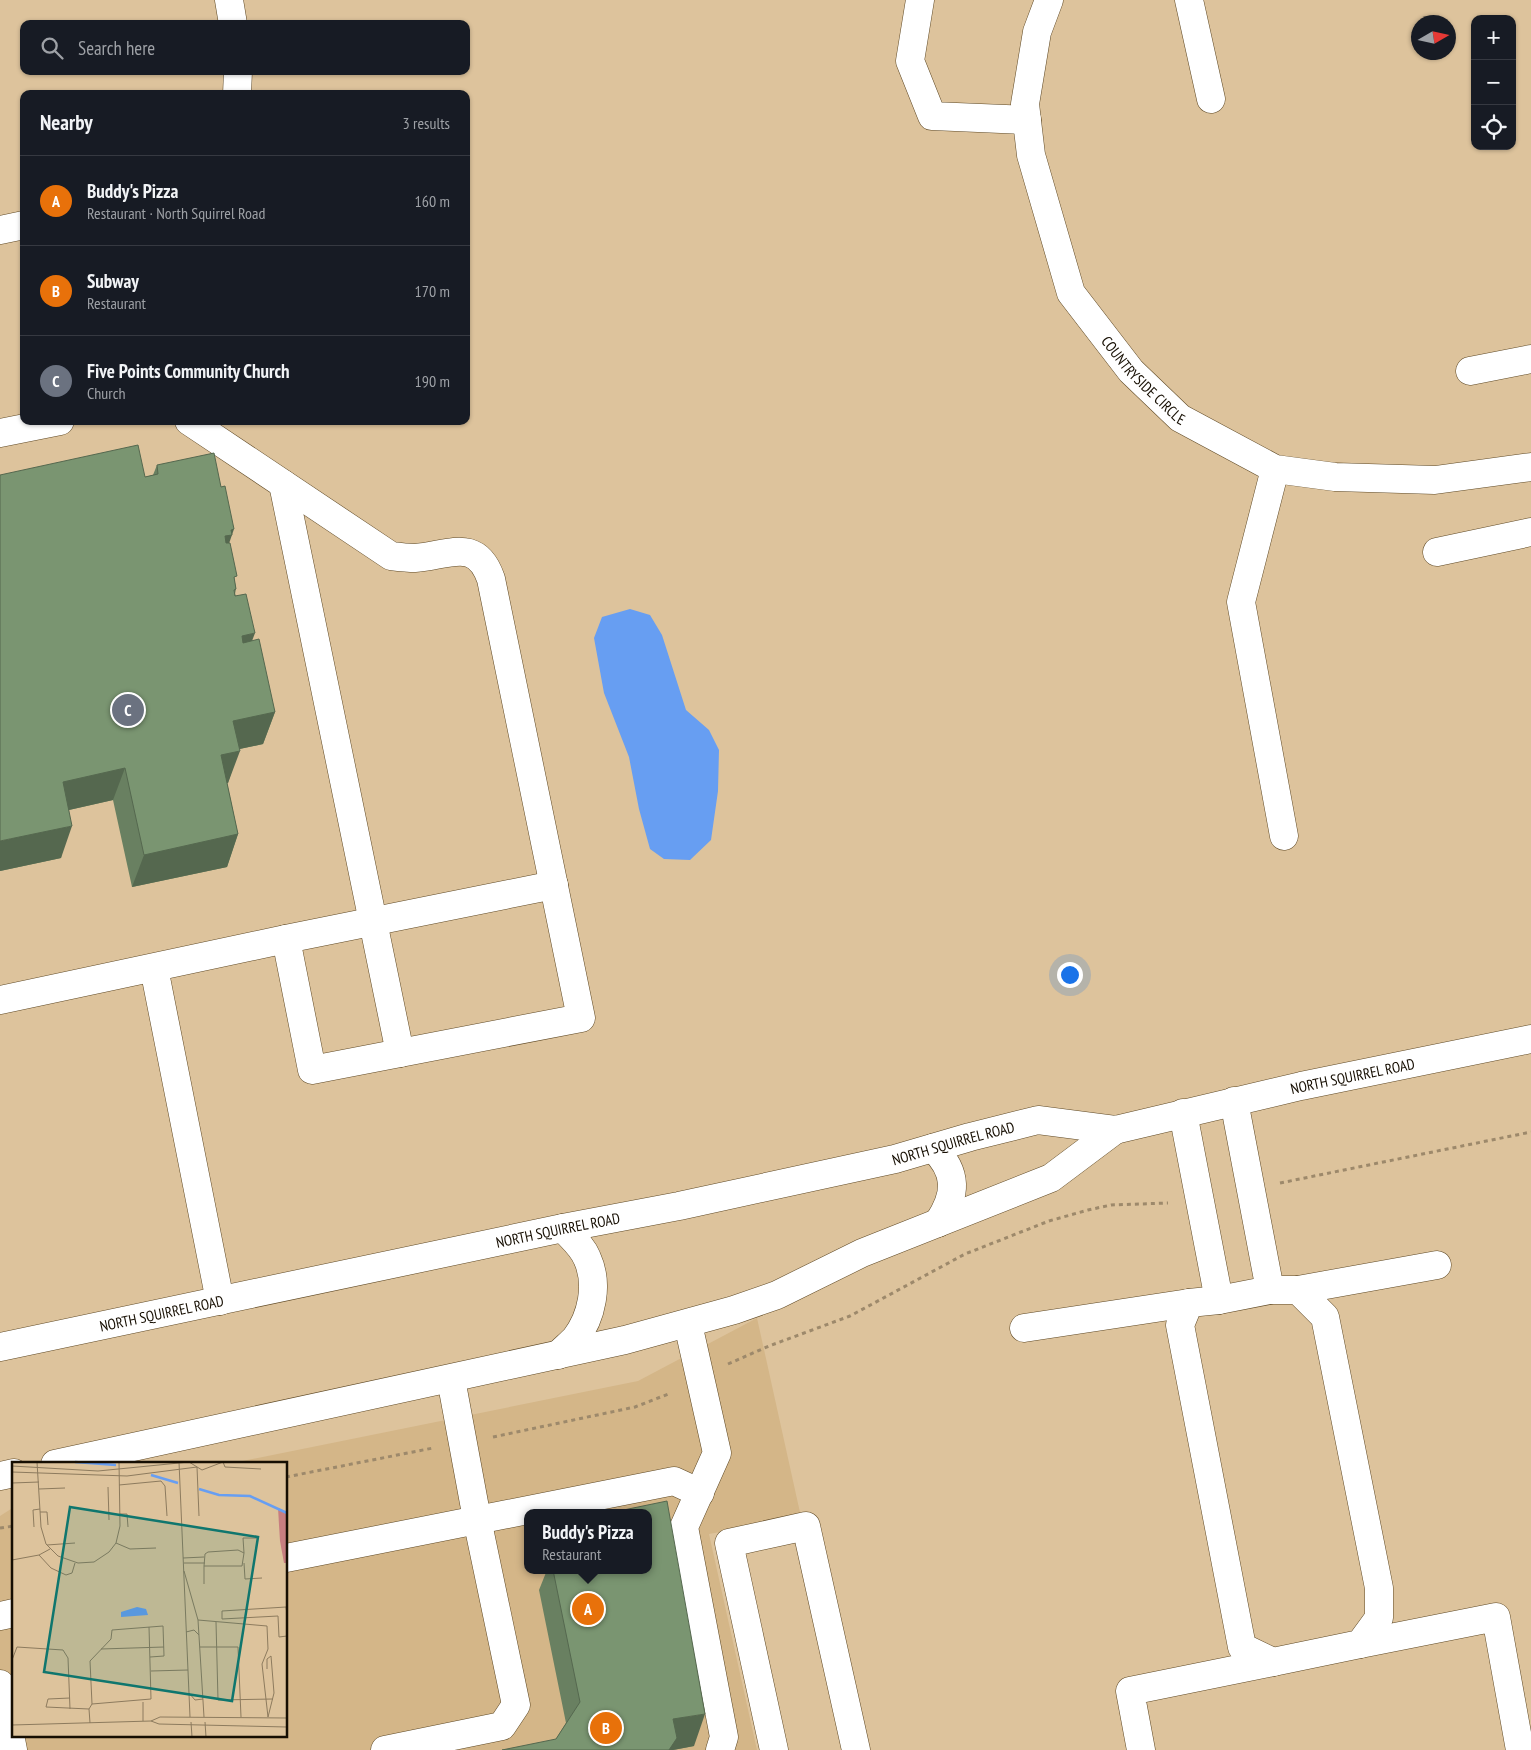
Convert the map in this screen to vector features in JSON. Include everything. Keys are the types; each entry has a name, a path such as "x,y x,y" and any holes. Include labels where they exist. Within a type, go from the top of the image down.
{"street":[{"path":"229,0 232,20"},
{"path":"920,0 910,61 932,116 1027,120"},
{"name":"COUNTRYSIDE CIRCLE","path":"1049,0 1037,32 1025,104 1031,155 1071,293 1131,371 1180,418 1275,469 1335,477 1435,480 1531,467"},
{"path":"1189,0 1211,99"},
{"path":"237,90 238,75"},
{"path":"0,230 20,226"},
{"path":"1470,371 1531,359"},
{"path":"0,433 40,425"},
{"path":"195,425 392,556 414,558 449,552 466,552 479,557 486,567 491,579 581,1018 312,1070 286,939"},
{"path":"1275,469 1241,602 1284,836"},
{"path":"283,484 400,1053"},
{"path":"1437,552 1531,532"},
{"path":"0,1000 286,939 554,885"},
{"path":"154,968 220,1301"},
{"name":"NORTH SQUIRREL ROAD","path":"3,1348 895,1159 1038,1120 1115,1130 1301,1086 1531,1039"},
{"path":"1234,1101 1270,1290"},
{"path":"1183,1113 1219,1300"},
{"name":"NORTH SQUIRREL ROAD","path":"64,1462 451,1379 688,1324 777,1295 862,1253 1051,1178 1115,1130"},
{"path":"934,1148 949,1168 953,1184 947,1210 938,1223"},
{"path":"558,1355 575,1339 587,1320 593,1297 588,1259 578,1243 563,1228"},
{"path":"1024,1328 1219,1300 1270,1290 1298,1290 1437,1266"},
{"path":"1298,1290 1326,1317 1379,1588 1379,1618 1360,1644"},
{"path":"1189,1303 1180,1325 1242,1647 1273,1662"},
{"path":"688,1324 717,1453 684,1527 724,1737 720,1750"},
{"path":"386,1750 502,1726 516,1705 477,1519 451,1379"},
{"path":"529,1509 674,1481 700,1493"},
{"path":"288,1558 524,1510"},
{"path":"774,1750 729,1542 806,1526 856,1750"},
{"path":"1141,1750 1130,1691 1496,1617 1520,1750"},
{"path":"0,1684 13,1750"}],"path":[{"path":"1273,1184 1531,1132"},
{"path":"727,1364 850,1316 965,1254 1049,1221 1111,1205 1174,1203"},
{"path":"491,1437 635,1407 675,1391"},
{"path":"288,1477 442,1446"}],"shaded area":[{"path":"757,1318 801,1517 709,1534 757,1750 0,1750 0,1516 12,1508 12,1738 288,1738 288,1462 238,1462 638,1381"}],"water":[{"path":"630,609 650,615 662,635 686,710 709,730 719,750 718,791 711,840 690,860 664,859 650,849 639,809 629,757 604,693 594,638 602,617"}],"building":[{"path":"138,445 145,477 158,474 157,465 214,453 221,487 225,486 234,529 231,530 232,535 225,536 226,543 230,543 237,576 234,577 235,596 246,594 255,633 242,636 243,643 259,639 275,712 233,721 240,751 221,755 238,834 144,855 125,768 63,782 72,826 0,841 0,475"},
{"path":"667,1501 705,1714 673,1719 677,1738 669,1750 502,1750 556,1739 580,1702 554,1574 652,1574 652,1509 628,1509"}],"place":[{"name":"Five Points Community Church","path":"128,710"},
{"name":"Buddy's Pizza","path":"588,1609"},
{"name":"Subway","path":"606,1728"}]}
